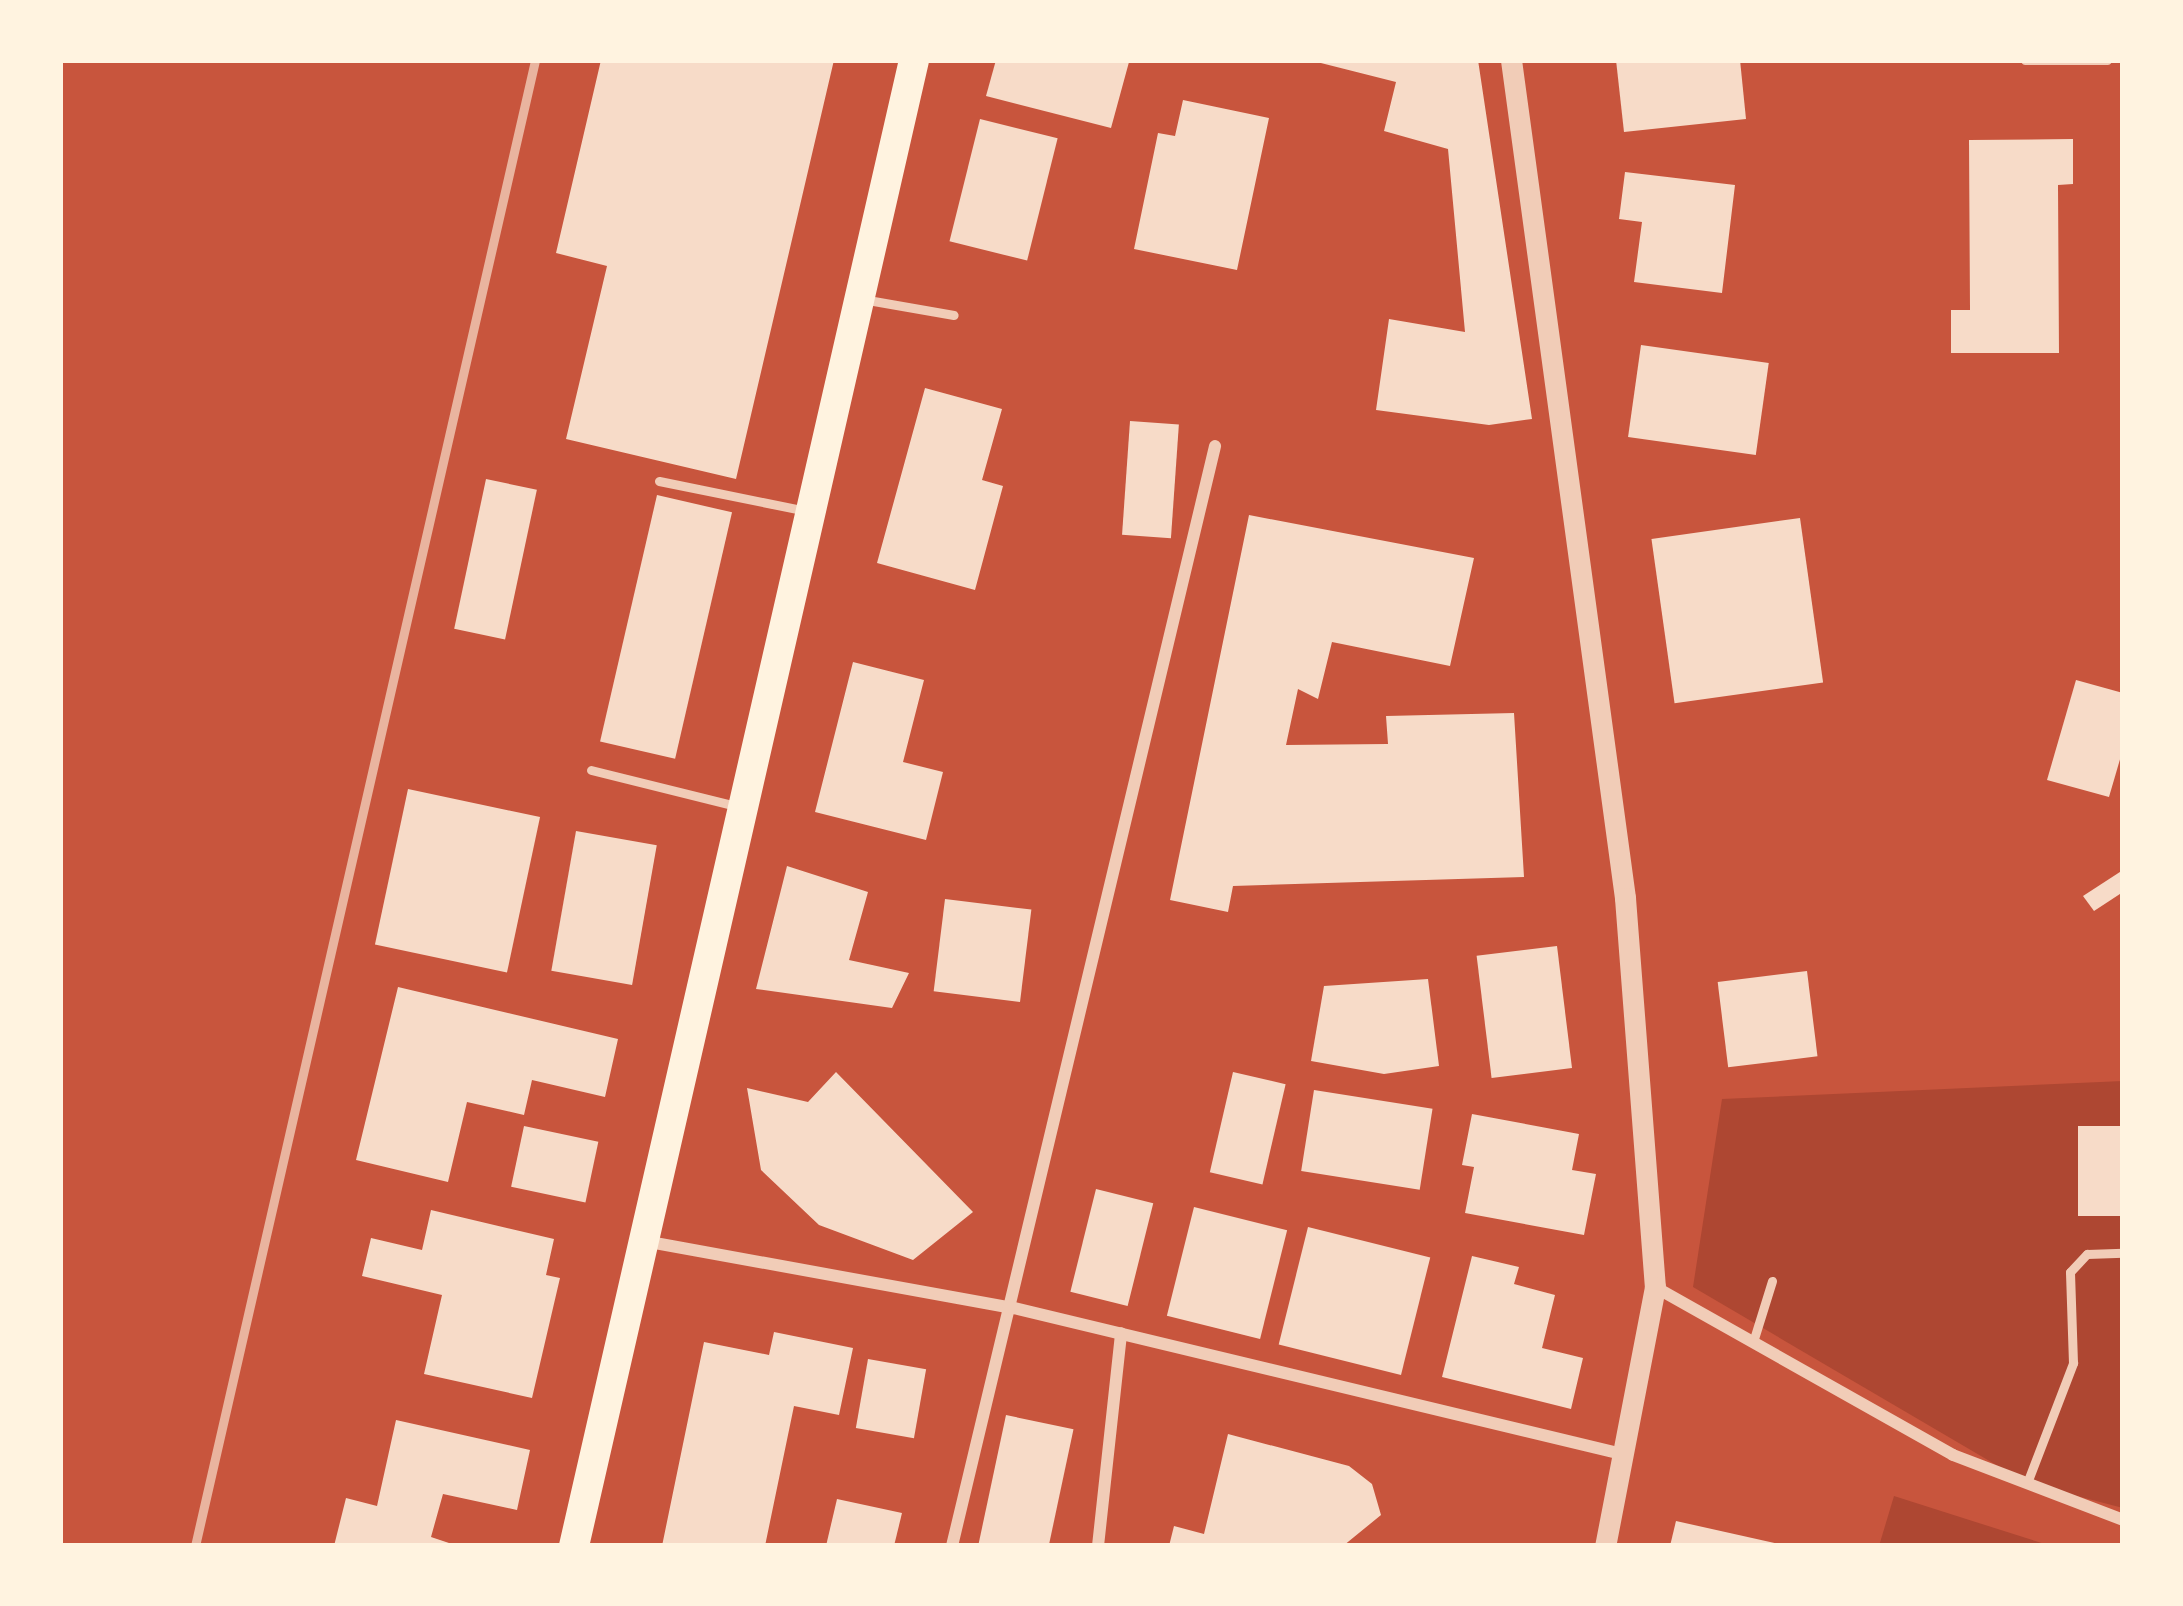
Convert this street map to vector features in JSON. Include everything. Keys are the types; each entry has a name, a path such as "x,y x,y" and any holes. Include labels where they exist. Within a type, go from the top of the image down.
{"main road":[{"path":"574,1546 914,60"}],"street":[{"path":"1511,60 1625,898 1655,1286 1627,1455 1605,1546"},
{"path":"952,1546 1014,1308 1215,446"},
{"path":"643,1240 1014,1308 1627,1455"},
{"path":"1655,1286 1953,1455 2123,1520"},
{"path":"1098,1546 1121,1333"}],"lane":[{"path":"2025,60 2107,60"},
{"path":"857,298 954,315"},
{"path":"658,481 812,512"},
{"path":"591,770 743,808"},
{"path":"2026,1483 2073,1363 2070,1272 2087,1254 2123,1252"},
{"path":"1754,1342 1772,1281"}],"shaded area":[{"path":"2123,1081 2123,1508 2027,1483 1693,1287 1722,1099"},
{"path":"1894,1496 2051,1546 1879,1546"}],"building":[{"path":"601,60 834,60 736,479 566,439 607,266 556,253"},
{"path":"996,60 1129,62 1111,128 986,96"},
{"path":"1309,60 1478,60 1532,419 1489,425 1376,410 1389,319 1465,332 1448,149 1384,131 1396,82"},
{"path":"1616,60 1740,60 1746,119 1624,132"},
{"path":"1183,100 1269,118 1237,270 1134,249 1158,133 1175,136"},
{"path":"980,119 1058,138 1027,261 950,241"},
{"path":"2073,139 2073,184 2058,185 2059,353 1951,353 1951,310 1970,310 1969,140"},
{"path":"1625,172 1735,185 1722,293 1634,282 1642,222 1619,219"},
{"path":"1641,345 1769,363 1756,455 1628,437"},
{"path":"925,388 1002,409 982,480 1003,486 975,590 877,563"},
{"path":"1130,421 1179,424 1171,538 1122,535"},
{"path":"486,479 537,490 505,639 454,629"},
{"path":"657,495 732,512 675,759 600,742"},
{"path":"1249,515 1474,558 1450,666 1332,642 1318,699 1298,689 1286,745 1388,744 1386,716 1514,713 1524,877 1233,886 1228,912 1170,900"},
{"path":"1800,518 1823,682 1675,703 1651,539"},
{"path":"853,662 924,680 903,762 943,772 926,840 815,812"},
{"path":"2076,680 2123,693 2123,749 2109,797 2047,780"},
{"path":"408,789 540,817 507,973 375,945"},
{"path":"576,831 657,845 632,985 551,971"},
{"path":"787,866 868,892 849,960 909,973 892,1008 756,989"},
{"path":"2123,870 2123,892 2094,911 2083,896"},
{"path":"945,899 1031,910 1020,1002 934,991"},
{"path":"1557,946 1572,1068 1492,1078 1477,956"},
{"path":"1807,971 1817,1056 1728,1067 1718,982"},
{"path":"1428,979 1439,1066 1384,1074 1311,1061 1324,986"},
{"path":"398,987 618,1039 605,1097 532,1080 524,1115 467,1102 448,1182 356,1160"},
{"path":"836,1072 973,1212 913,1260 819,1225 761,1170 747,1088 808,1102"},
{"path":"1233,1072 1286,1084 1262,1185 1210,1172"},
{"path":"1314,1090 1433,1109 1420,1190 1301,1171"},
{"path":"1472,1114 1579,1134 1572,1170 1596,1174 1584,1235 1465,1213 1474,1167 1462,1165"},
{"path":"524,1126 598,1142 585,1202 511,1187"},
{"path":"2078,1126 2123,1126 2123,1216 2078,1216"},
{"path":"1096,1189 1153,1203 1128,1306 1070,1292"},
{"path":"1194,1207 1287,1230 1260,1339 1167,1316"},
{"path":"431,1210 554,1239 546,1275 560,1278 532,1398 424,1374 442,1295 362,1276 371,1238 422,1250"},
{"path":"1308,1227 1430,1257 1401,1375 1279,1344"},
{"path":"1472,1256 1519,1267 1514,1284 1555,1295 1542,1348 1583,1358 1571,1409 1442,1377"},
{"path":"774,1332 853,1348 839,1415 794,1406 765,1546 662,1546 704,1342 769,1355"},
{"path":"868,1359 926,1369 914,1438 856,1428"},
{"path":"1006,1415 1073,1429 1049,1546 978,1546"},
{"path":"396,1420 530,1450 517,1510 443,1494 431,1537 458,1546 334,1546 346,1498 377,1506"},
{"path":"1228,1434 1349,1466 1372,1484 1381,1515 1343,1546 1169,1546 1174,1526 1204,1534"},
{"path":"837,1499 902,1513 894,1546 826,1546"},
{"path":"1676,1521 1779,1544 1779,1546 1670,1546"}],"railway":[{"path":"195,1546 535,60"}]}
